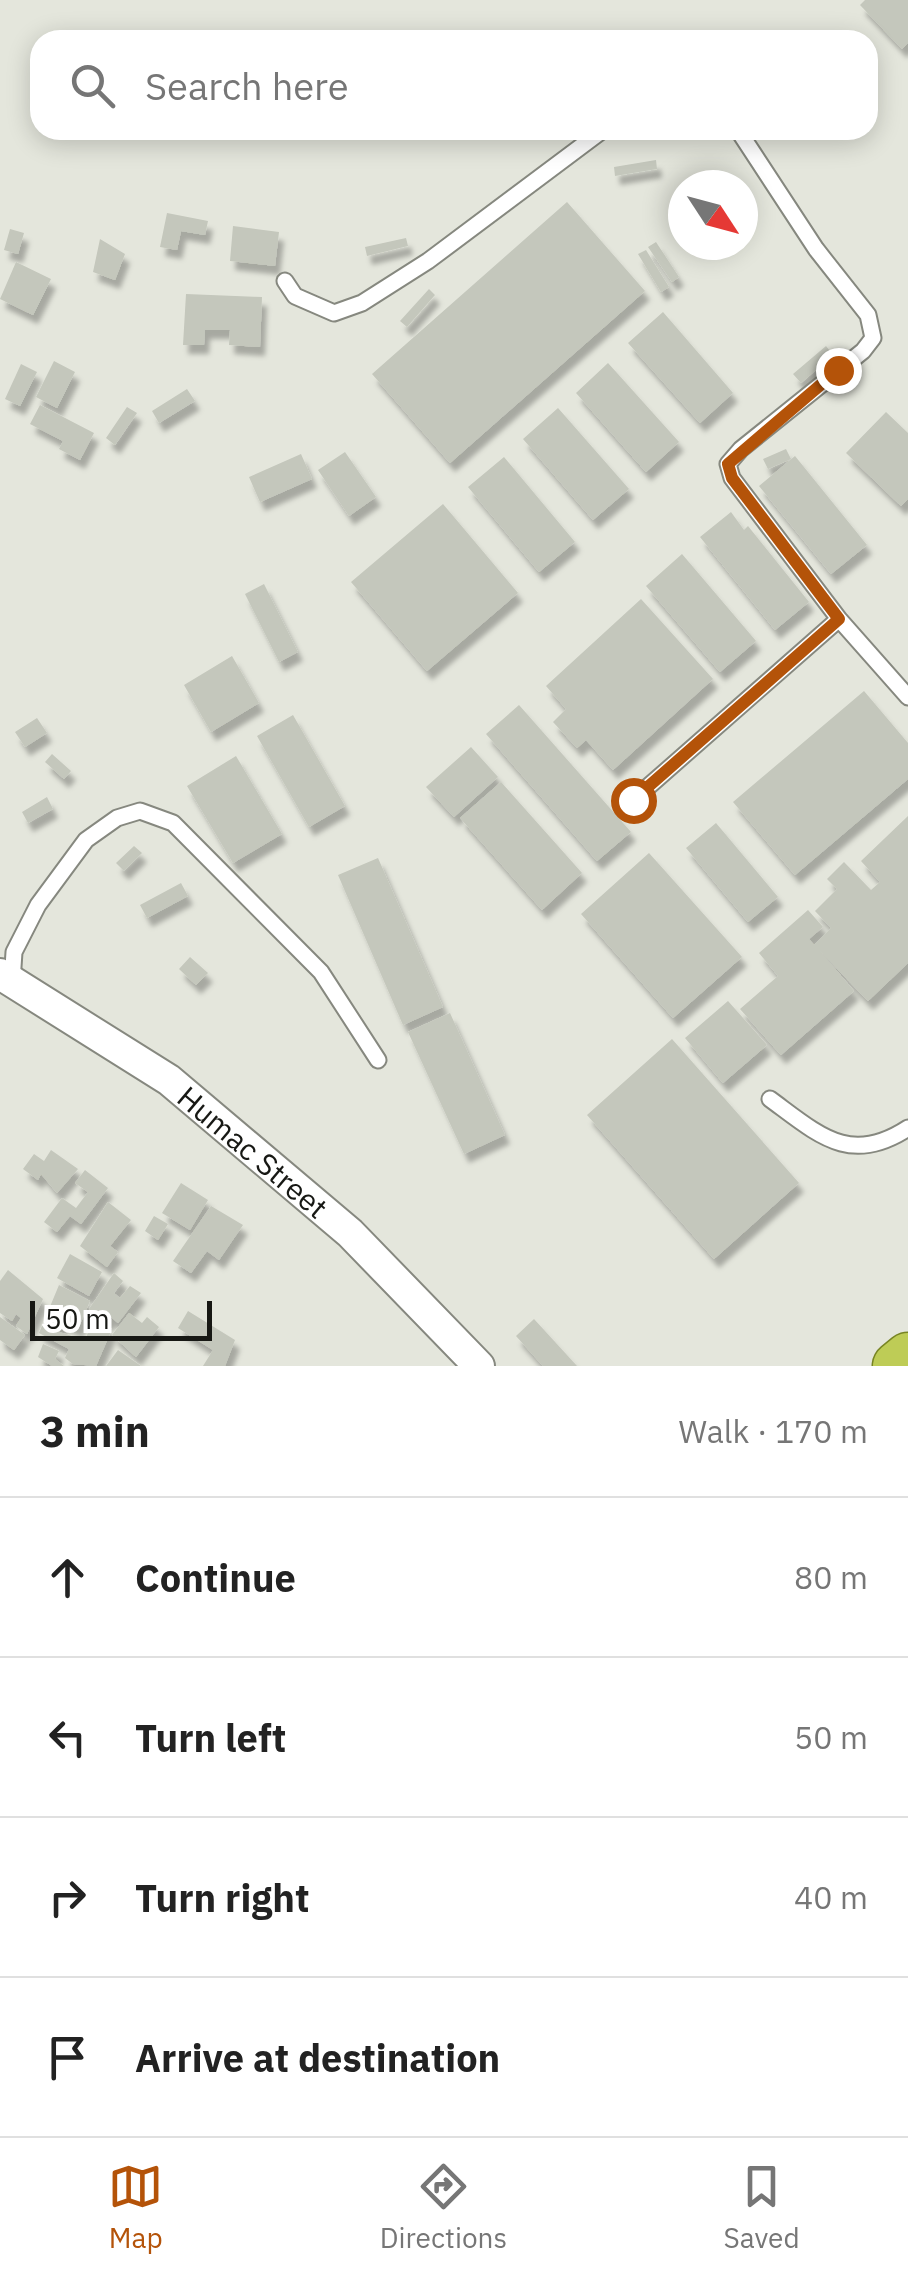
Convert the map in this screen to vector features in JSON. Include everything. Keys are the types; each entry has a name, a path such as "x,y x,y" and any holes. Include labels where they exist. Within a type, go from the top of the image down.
{"highway":[{"path":"897,1366 908,1356"}],"street":[{"name":"Humac Street","path":"6,978 169,1080 350,1233 479,1366"}],"lane":[{"path":"286,282 295,296 334,313 362,303 428,261 591,140"},
{"path":"745,140 816,248 868,314 872,338 863,351 740,449 728,464 732,478 839,619 908,697"},
{"path":"633,800 839,619"},
{"path":"6,978 14,952 38,905 86,840 117,818 140,812 174,822 236,882 321,972 378,1060"},
{"path":"770,1099 846,1146 882,1145 908,1128"}],"building":[{"path":"865,0 908,0 908,43 902,49 860,5"},
{"path":"656,160 657,169 615,176 614,167"},
{"path":"567,202 645,291 450,463 372,374"},
{"path":"167,213 208,221 205,235 181,231 177,250 160,247"},
{"path":"233,226 279,232 275,266 230,261"},
{"path":"10,229 24,233 18,254 4,250"},
{"path":"406,238 408,246 367,256 365,247"},
{"path":"100,239 125,254 115,280 93,272"},
{"path":"656,242 679,277 672,282 648,247"},
{"path":"646,250 669,287 661,292 638,254"},
{"path":"16,262 51,279 33,315 0,299"},
{"path":"429,289 435,295 407,327 400,321"},
{"path":"186,294 262,297 260,347 229,345 230,330 205,330 204,345 183,345"},
{"path":"663,312 733,393 700,423 628,343"},
{"path":"826,346 833,355 801,383 793,374"},
{"path":"54,361 75,372 57,408 36,397"},
{"path":"608,363 679,442 646,472 576,393"},
{"path":"21,364 37,372 20,406 5,399"},
{"path":"187,389 195,401 159,423 152,411"},
{"path":"40,405 94,433 80,460 59,449 63,441 30,424"},
{"path":"127,407 137,413 115,445 106,438"},
{"path":"558,408 629,489 593,520 523,439"},
{"path":"886,412 908,433 908,499 901,506 846,453"},
{"path":"786,449 791,459 768,469 763,459"},
{"path":"345,452 376,497 349,516 318,470"},
{"path":"301,454 312,479 260,502 249,477"},
{"path":"795,456 867,545 831,574 759,486"},
{"path":"504,457 575,542 539,572 468,487"},
{"path":"443,504 518,593 427,671 351,582"},
{"path":"731,512 744,530 748,526 809,602 775,630 700,537"},
{"path":"682,554 756,641 720,672 646,586"},
{"path":"264,584 298,652 279,662 245,594"},
{"path":"641,599 713,679 613,770 586,740 577,748 553,722 566,709 546,686"},
{"path":"232,656 259,703 211,732 184,685"},
{"path":"864,691 908,743 908,779 795,875 733,802"},
{"path":"519,705 631,832 597,861 486,734"},
{"path":"293,715 345,806 309,827 257,736"},
{"path":"37,718 47,733 25,747 15,732"},
{"path":"471,747 498,777 454,817 426,787"},
{"path":"52,754 71,771 64,779 45,762"},
{"path":"236,756 282,834 233,863 187,786"},
{"path":"501,782 582,873 542,910 460,818"},
{"path":"47,797 53,809 28,823 22,812"},
{"path":"908,816 908,963 868,1001 820,951 854,991 781,1055 740,1009 778,976 759,953 808,910 823,927 809,939 814,945 831,928 815,911 837,889 827,879 844,862 871,890 880,882 861,861"},
{"path":"716,823 778,897 748,922 686,848"},
{"path":"134,846 142,853 124,871 116,863"},
{"path":"649,853 742,957 673,1018 581,914"},
{"path":"378,858 443,1007 403,1025 338,875"},
{"path":"181,883 188,896 147,918 140,905"},
{"path":"190,957 208,973 196,985 179,969"},
{"path":"728,1001 767,1045 723,1083 685,1038"},
{"path":"450,1013 505,1135 464,1154 408,1032"},
{"path":"672,1039 799,1183 714,1259 587,1115"},
{"path":"51,1150 78,1169 57,1193 41,1174 38,1180 23,1169 34,1154 44,1161"},
{"path":"85,1170 108,1188 81,1224 70,1216 57,1232 44,1222 62,1198 76,1208 88,1192 75,1183"},
{"path":"181,1183 208,1200 190,1230 162,1213"},
{"path":"108,1202 131,1220 110,1246 118,1252 107,1267 80,1246"},
{"path":"211,1206 243,1225 219,1260 207,1251 191,1273 173,1261"},
{"path":"154,1216 168,1224 158,1240 145,1231"},
{"path":"70,1254 102,1272 89,1296 57,1278"},
{"path":"8,1270 43,1299 27,1334 16,1326 21,1318 16,1314 12,1321 0,1313 0,1281"},
{"path":"114,1273 123,1281 114,1293 120,1298 130,1286 141,1293 118,1323 111,1317 107,1323 89,1309"},
{"path":"59,1285 90,1301 78,1329 63,1322 59,1332 85,1340 93,1320 112,1329 96,1366 73,1364 65,1358 69,1349 39,1333"},
{"path":"188,1311 235,1340 225,1366 203,1366 213,1350 178,1328"},
{"path":"129,1313 142,1323 147,1317 159,1327 136,1357 112,1335"},
{"path":"0,1317 25,1335 14,1350 0,1340"},
{"path":"534,1319 577,1366 543,1366 516,1336"},
{"path":"43,1344 59,1351 55,1359 64,1366 52,1366 38,1357"},
{"path":"118,1350 141,1366 106,1366"}],"route":[{"path":"633,800 839,619 732,478 728,464 740,449 838,370"}]}
